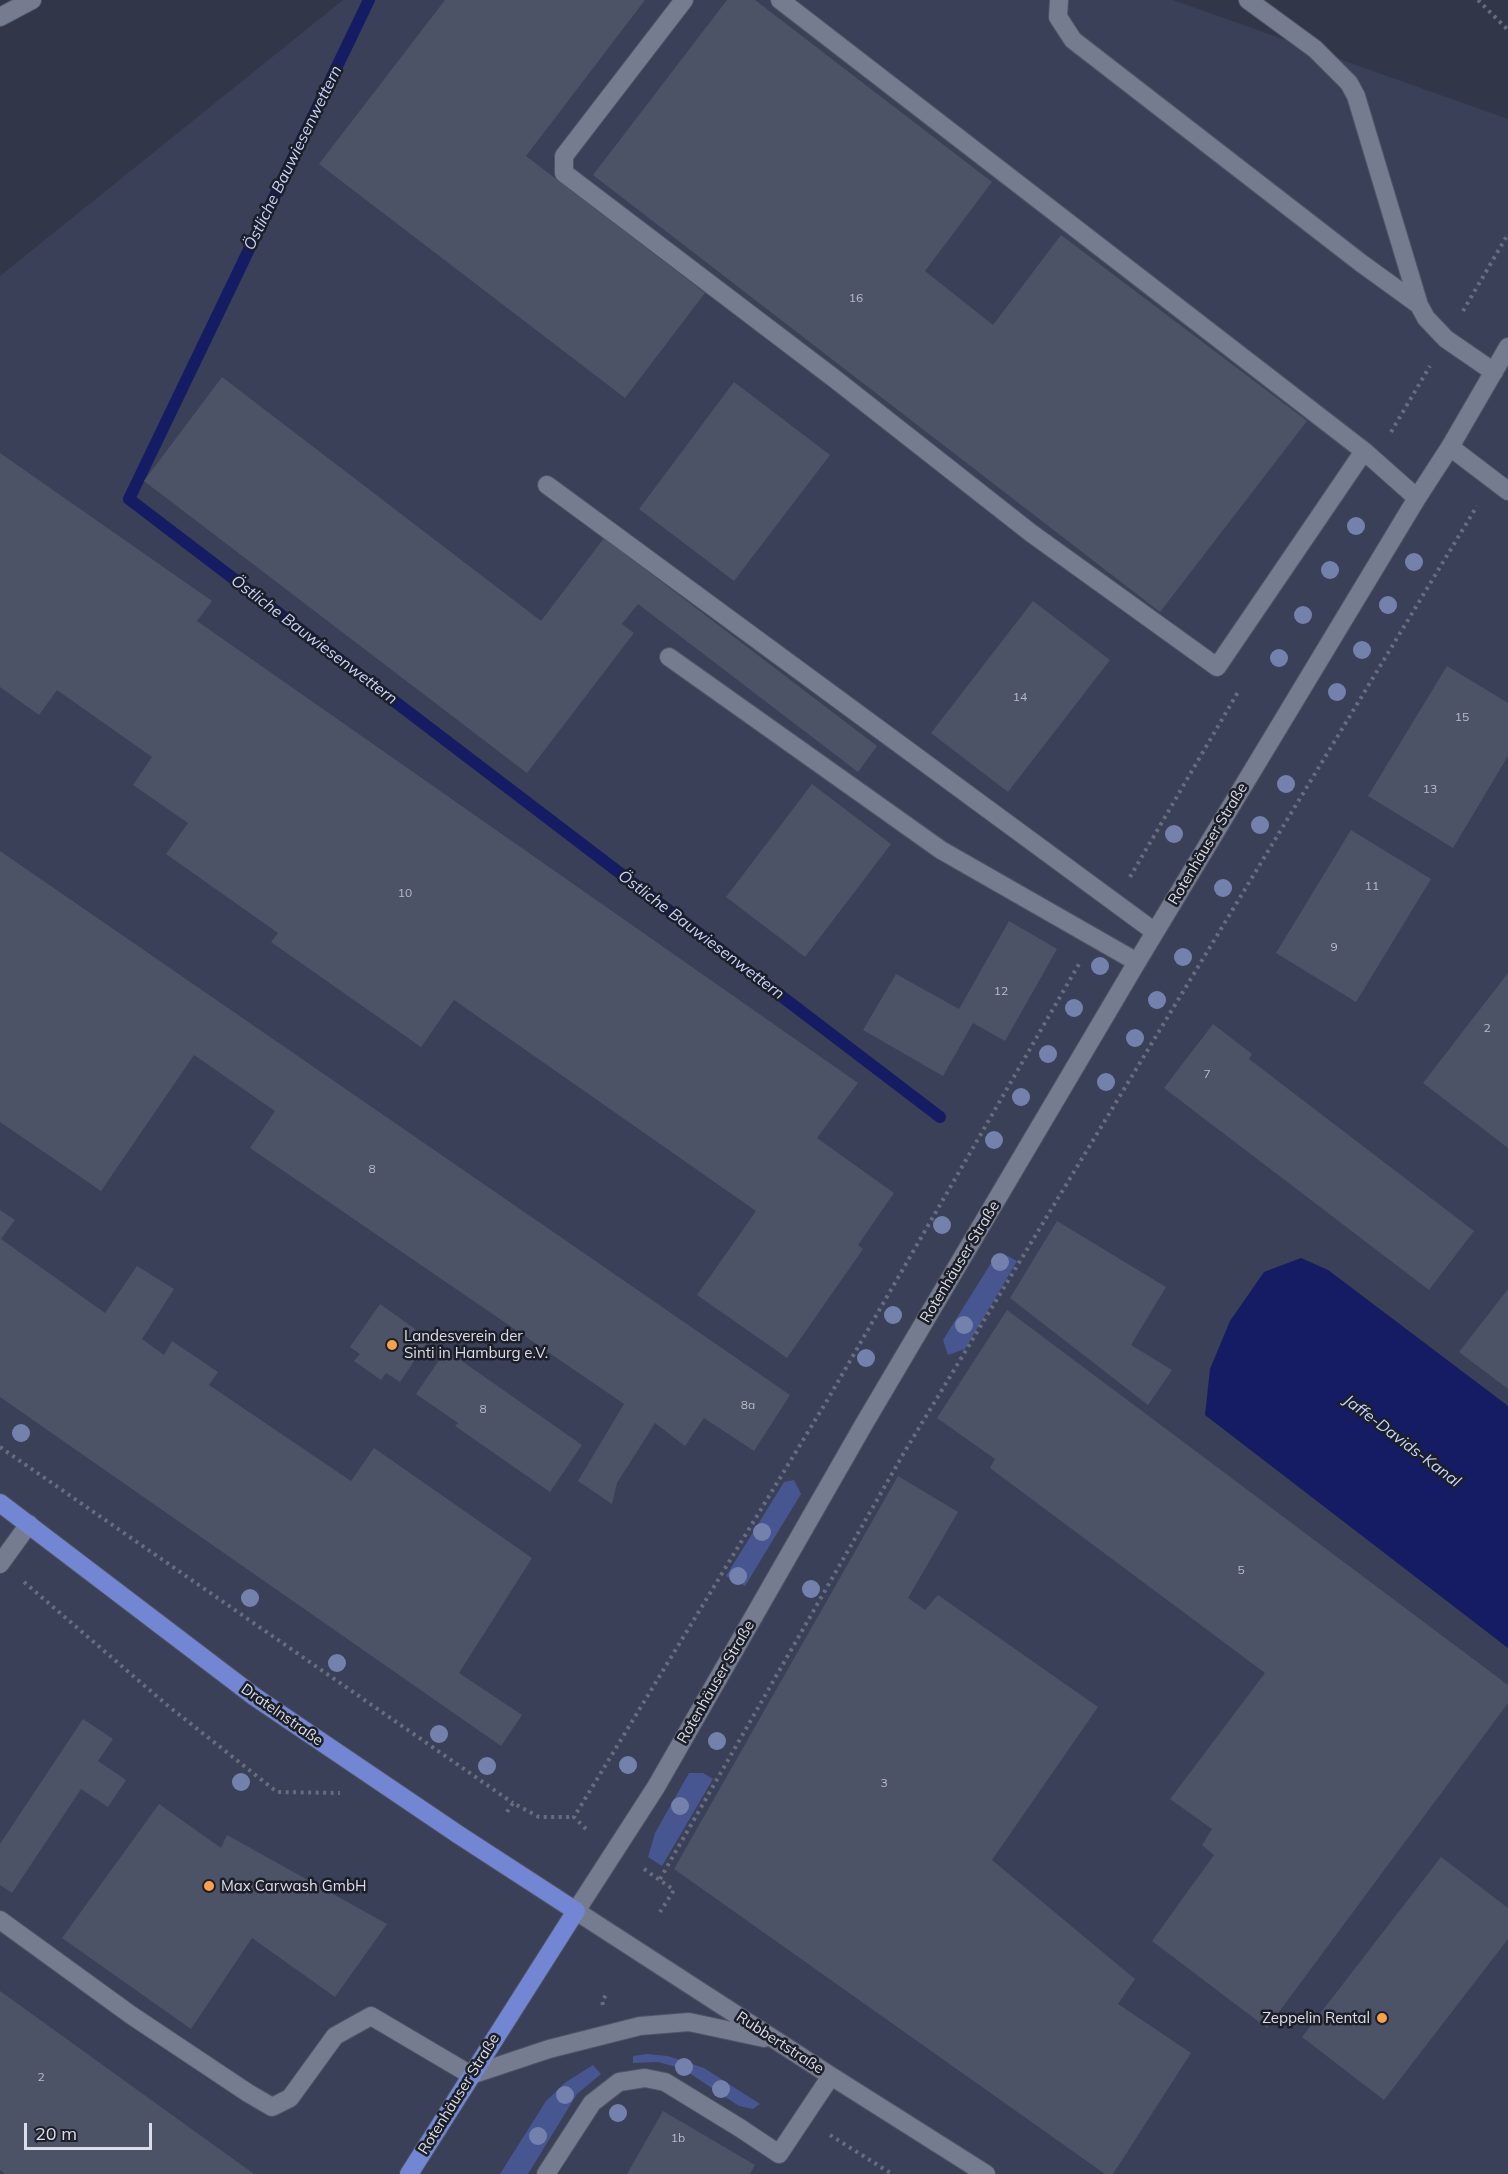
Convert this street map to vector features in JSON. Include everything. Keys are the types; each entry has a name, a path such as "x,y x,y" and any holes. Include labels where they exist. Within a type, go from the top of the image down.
{"main road":[{"name":"Dratelnstraße","path":"0,1503 255,1697 576,1911"},
{"name":"Rotenhäuser Straße","path":"409,2174 576,1911"}],"street":[{"path":"0,17 32,0"},
{"path":"684,0 564,156 564,173 835,379 1031,533 1217,667 1369,455"},
{"path":"780,0 1369,455 1417,498"},
{"path":"1059,0 1058,17 1073,40 1361,263 1419,305"},
{"path":"1248,0 1315,49 1337,70 1356,96 1419,305 1426,318 1446,339 1494,372"},
{"name":"Rotenhäuser Straße","path":"576,1911 656,1787 858,1434 1137,962 1450,447 1508,347"},
{"path":"1450,447 1508,491"},
{"path":"547,485 1155,932"},
{"path":"669,657 941,850 1137,962"},
{"path":"0,1563 29,1524"},
{"name":"Rubbertstraße","path":"576,1911 986,2174"},
{"path":"0,1920 131,2015 272,2107 290,2098 335,2036 371,2016 471,2075 549,2049 640,2026 689,2022 775,2040"},
{"path":"546,2174 592,2103 619,2082 645,2078 666,2082 779,2154 831,2076"}],"path":[{"path":"1478,0 1508,30"},
{"path":"1369,455 1446,339 1508,234"},
{"path":"660,1880 904,1451 1493,479"},
{"path":"1115,902 1242,686"},
{"path":"574,1817 828,1399 1094,937"},
{"path":"0,1448 513,1803 539,1817 574,1817 586,1829"},
{"path":"0,1563 167,1705 277,1792"},
{"path":"507,1812 513,1803"},
{"path":"644,1869 674,1890 660,1912"},
{"path":"804,2118 892,2174"}],"shaded area":[{"path":"343,0 1173,0 1508,119 1508,1406 1328,1270 1206,1415 1508,1648 1508,2174 0,2174 0,276"},
{"path":"1008,1256 1017,1261 965,1349 948,1355 943,1340 993,1260"},
{"path":"794,1480 801,1494 745,1586 726,1576 784,1482"},
{"path":"689,1773 703,1773 713,1779 662,1866 648,1857 655,1833"},
{"path":"647,2054 668,2056 704,2068 760,2104 753,2109 739,2106 683,2069 658,2062 633,2063 633,2056"},
{"path":"593,2065 601,2074 577,2094 528,2174 500,2174 546,2101 566,2082"}],"water":[{"name":"Jaffe-Davids-Kanal","path":"1301,1258 1328,1270 1508,1406 1508,1648 1205,1415 1210,1369 1230,1321 1264,1272"}],"building":[{"path":"445,0 645,0 526,156 705,293 625,398 319,164"},
{"path":"727,0 755,0 992,182 925,271 993,325 1061,235 1307,421 1160,612 593,175"},
{"path":"222,377 541,621 604,538 877,746 858,772 638,604 622,624 634,633 527,773 144,481"},
{"path":"734,382 830,455 734,581 639,509"},
{"path":"0,453 212,601 197,621 858,1083 817,1138 894,1193 858,1245 863,1249 787,1358 697,1295 756,1211 454,1000 421,1047 271,942 278,933 166,854 188,823 133,785 152,757 57,690 39,715 0,687"},
{"path":"1033,601 1110,660 1008,792 931,733"},
{"path":"1447,666 1508,703 1508,756 1453,848 1368,796"},
{"path":"812,784 891,844 805,957 726,897"},
{"path":"1351,830 1431,879 1356,1002 1276,953"},
{"path":"0,851 790,1395 754,1451 704,1418 685,1446 655,1423 617,1483 612,1504 578,1481 624,1404 250,1148 275,1111 194,1055 101,1191 0,1122"},
{"path":"1009,921 1057,949 1005,1041 973,1023 943,1076 863,1030 896,974 959,1009"},
{"path":"1508,973 1508,1148 1423,1083"},
{"path":"1213,1024 1252,1054 1249,1059 1474,1231 1429,1290 1164,1088"},
{"path":"0,1210 15,1220 1,1239 105,1313 137,1266 174,1289 142,1339 164,1355 172,1341 218,1372 209,1385 351,1481 374,1448 532,1558 459,1673 522,1715 501,1746 0,1397"},
{"path":"1057,1221 1166,1287 1131,1345 1172,1370 1148,1405 1010,1298"},
{"path":"1508,1289 1508,1389 1459,1352"},
{"path":"380,1304 429,1339 400,1382 386,1373 381,1380 354,1361 360,1354 350,1347"},
{"path":"1007,1310 1508,1685 1508,1703 1267,2028 1152,1941 1214,1855 1202,1845 1212,1829 1170,1799 1265,1673 990,1468 995,1459 937,1418"},
{"path":"446,1350 582,1445 550,1492 455,1426 458,1423 416,1394"},
{"path":"898,1476 958,1512 908,1598 925,1610 938,1595 1098,1707 992,1860 1135,1979 1118,2004 1191,2053 1113,2174 1105,2174 674,1869"},
{"path":"83,1719 113,1739 98,1761 126,1780 108,1807 81,1789 12,1893 0,1885 0,1844"},
{"name":"Max Carwash GmbH","path":"159,1804 221,1848 227,1835 387,1924 335,1997 252,1938 191,2029 62,1938"},
{"path":"1441,1857 1508,1908 1508,1939 1384,2100 1302,2037"},
{"path":"0,1991 254,2174 5,2174 0,2170"},
{"path":"663,2111 755,2165 750,2174 627,2174"}],"waterway":[{"name":"Östliche Bauwiesenwettern","path":"369,0 129,499 940,1117"}],"place":[{"name":"Landesverein der Sinti in Hamburg e.V.","path":"392,1345"},
{"name":"Max Carwash GmbH","path":"209,1886"},
{"name":"Zeppelin Rental","path":"1382,2018"}]}
